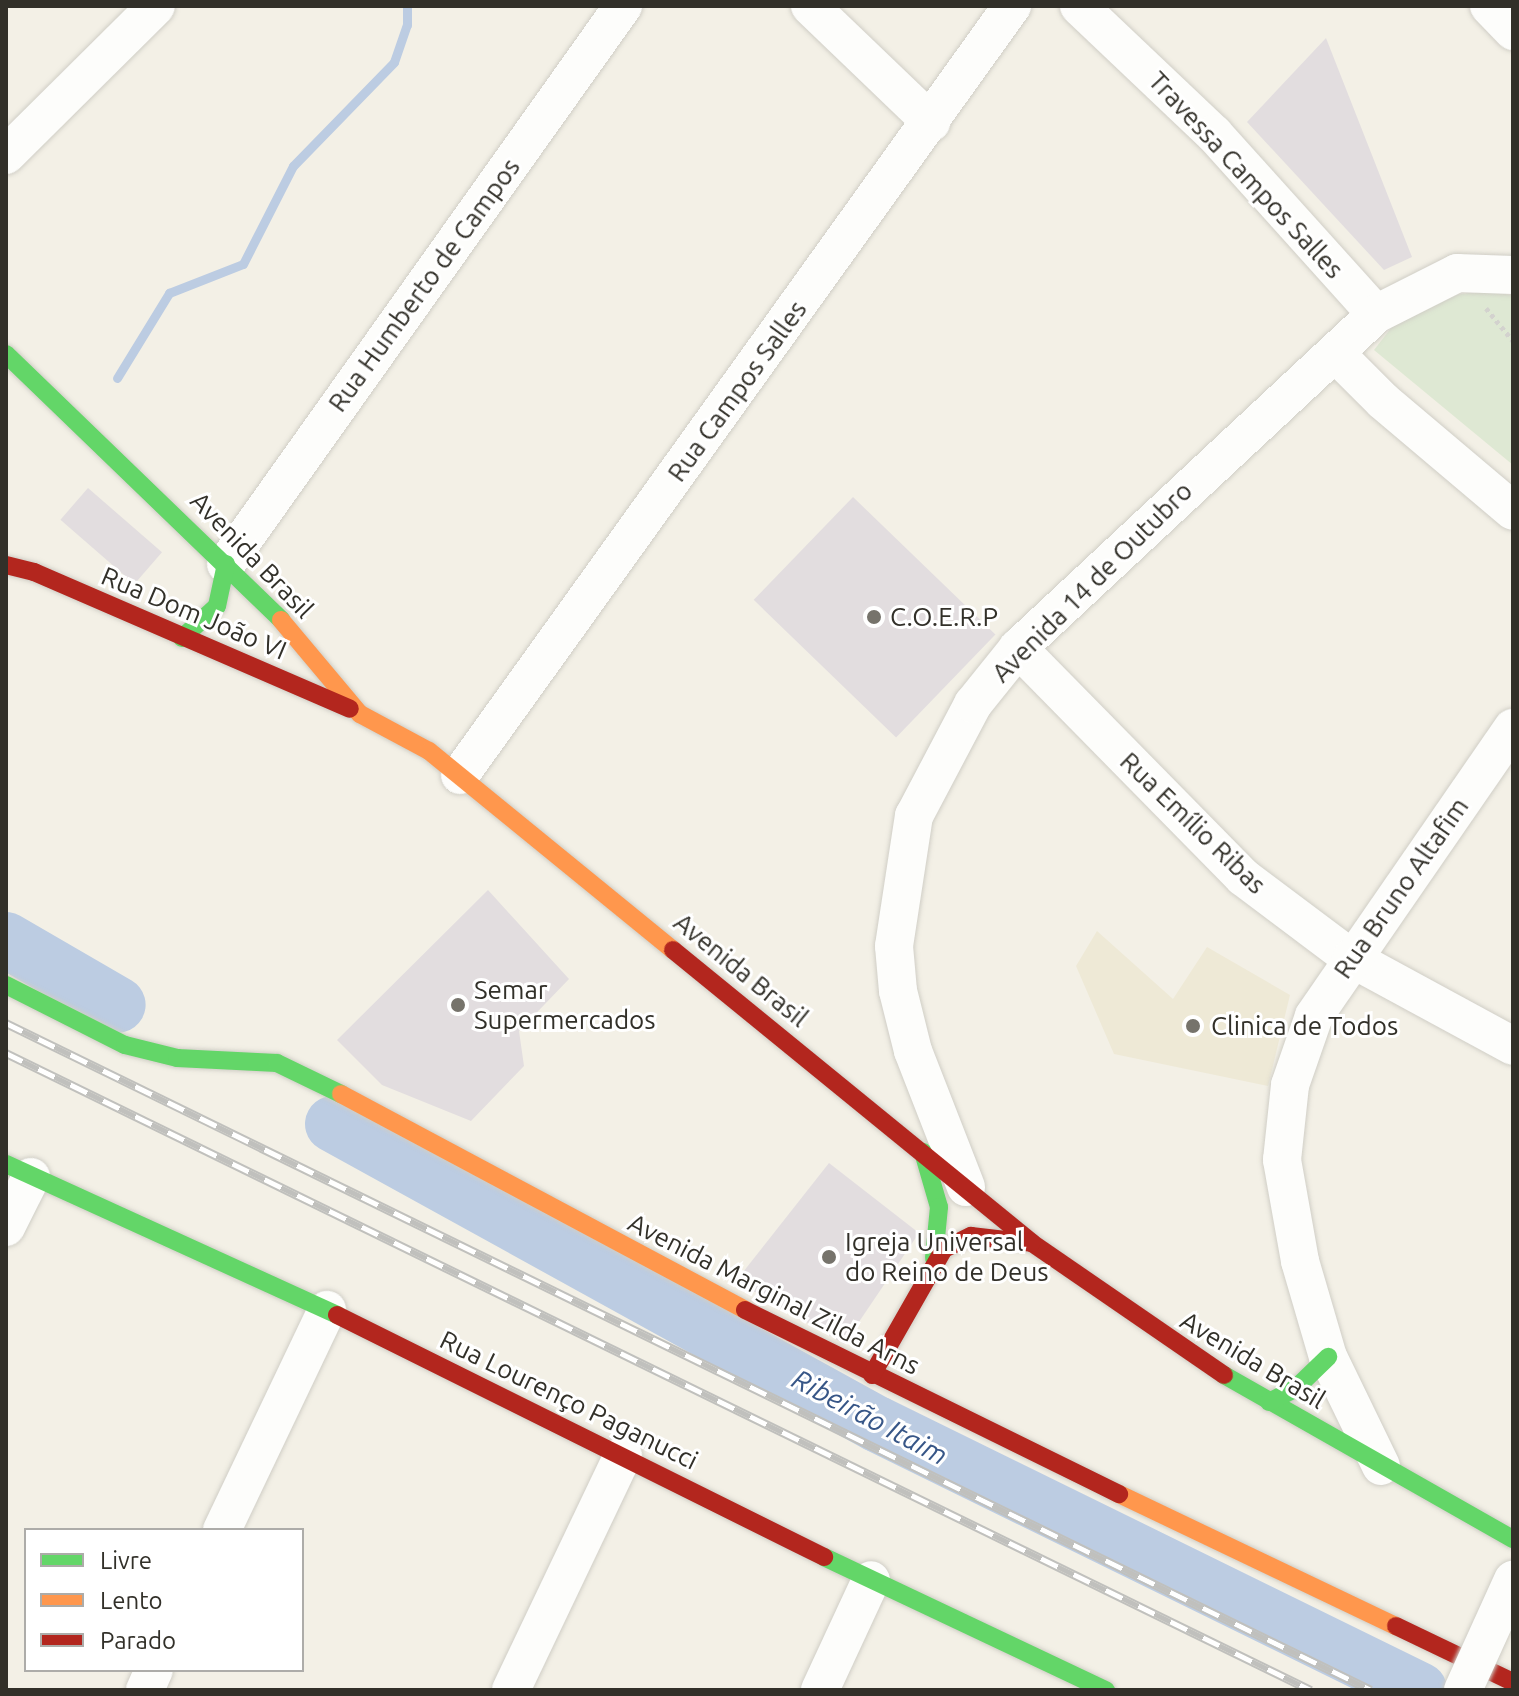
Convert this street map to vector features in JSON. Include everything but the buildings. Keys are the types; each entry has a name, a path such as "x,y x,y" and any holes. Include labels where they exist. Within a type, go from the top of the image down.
{"main road":[{"name":"Avenida Brasil","path":"6,354 275,613 360,714 429,751 460,775 1032,1243 1269,1402 1513,1539"},
{"path":"182,638 217,606 226,564"},
{"name":"Rua Dom João VI","path":"6,565 34,572 360,714"},
{"name":"Avenida Marginal Zilda Arns","path":"6,985 125,1045 177,1058 277,1063 429,1137 872,1375 1513,1682"},
{"path":"923,1152 939,1207 934,1258"},
{"name":"Rua Lourenço Paganucci","path":"19,1170 327,1310 871,1580 1106,1690"},
{"path":"872,1375 934,1258 954,1241 971,1236 1032,1243"},
{"path":"1269,1402 1296,1388 1328,1357"}],"street":[{"path":"6,155 156,6"},
{"name":"Rua Humberto de Campos","path":"226,564 623,6"},
{"path":"810,6 931,122"},
{"name":"Rua Campos Salles","path":"460,775 1012,6"},
{"name":"Travessa Campos Salles","path":"1079,6 1214,134 1376,314"},
{"path":"1489,6 1513,31"},
{"name":"Avenida 14 de Outubro","path":"966,1187 913,1051 898,991 899,897 914,816 942,756 973,704 1018,648 1293,387 1336,354 1376,314 1457,273 1513,275"},
{"path":"1336,354 1383,401 1513,511"},
{"name":"Rua Emílio Ribas","path":"1018,648 1243,877 1351,958 1513,1046"},
{"name":"Rua Bruno Altafim","path":"1381,1466 1328,1357 1300,1261 1282,1160 1290,1085 1314,1016 1351,958 1513,728"},
{"path":"6,1227 19,1170"},
{"path":"223,1528 327,1310"},
{"path":"511,1690 623,1455"},
{"path":"820,1690 871,1580"},
{"path":"1463,1690 1513,1580"}],"shaded area":[{"name":"Clinica de Todos","path":"1097,931 1173,999 1207,947 1290,995 1268,1086 1114,1054 1076,966"}],"green space":[{"path":"1490,290 1513,296 1513,465 1374,350 1398,319 1440,297"}],"waterway":[{"path":"117,378 169,293 243,264 293,166 394,62 407,25 407,6"},
{"name":"Ribeirão Itaim","path":"6,940 118,1005"},
{"name":"Ribeirão Itaim","path":"333,1124 877,1424 1419,1690"}],"railway":[{"path":"6,1023 1371,1690"},
{"path":"6,1053 1311,1690"}],"traffic: fast":[{"path":"6,354 281,620"},
{"path":"182,638 217,606 226,564"},
{"path":"6,985 125,1045 177,1058 277,1063 341,1094"},
{"path":"923,1152 939,1207 934,1258"},
{"path":"6,1164 337,1315"},
{"path":"1269,1402 1296,1388 1328,1357"},
{"path":"1224,1375 1513,1539"},
{"path":"824,1557 1106,1690"}],"traffic: slow":[{"path":"281,620 360,714 429,751 673,950"},
{"path":"341,1094 745,1310"},
{"path":"1119,1494 1396,1626"}],"traffic: jam":[{"path":"6,565 34,572 350,709"},
{"path":"673,950 1032,1243 1224,1375"},
{"path":"872,1375 944,1249 971,1236 1032,1243"},
{"path":"745,1310 1119,1494"},
{"path":"337,1315 824,1557"},
{"path":"1396,1626 1513,1682"}],"place":[{"name":"C.O.E.R.P","path":"874,617"},
{"name":"Semar Supermercados","path":"458,1005"},
{"name":"Clinica de Todos","path":"1193,1026"},
{"name":"Igreja Universal do Reino de Deus","path":"829,1257"}]}
